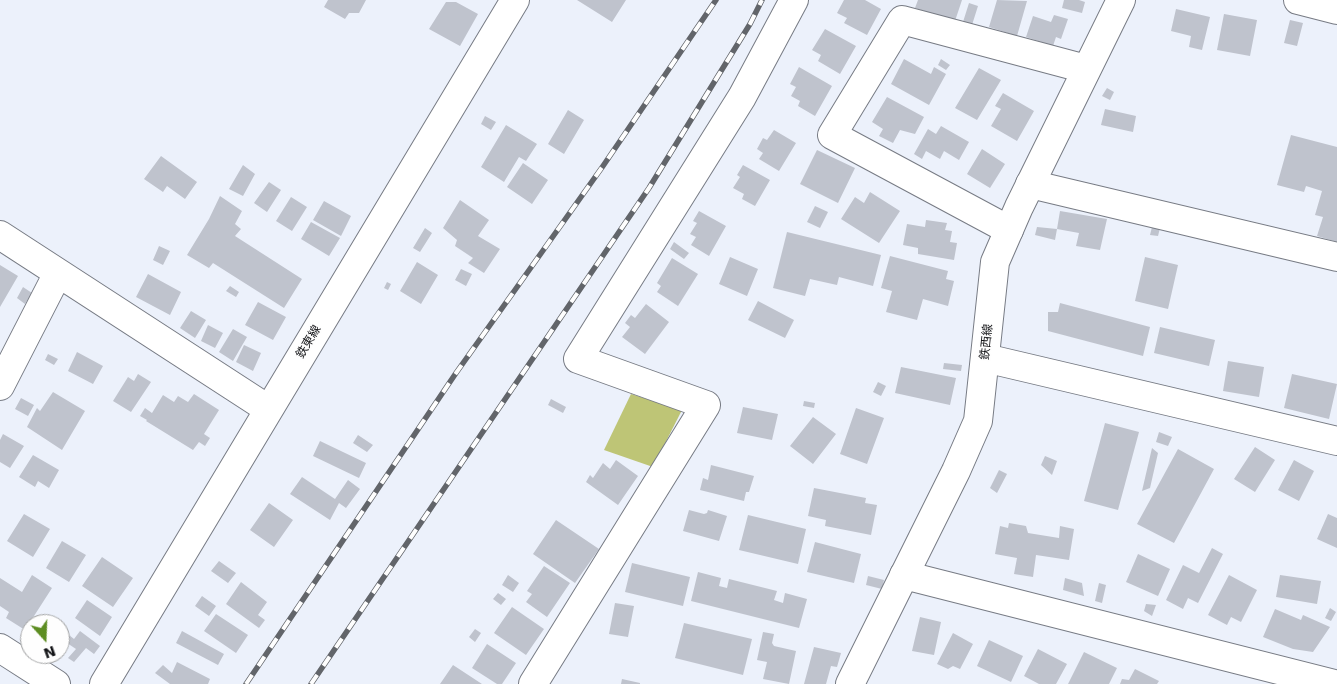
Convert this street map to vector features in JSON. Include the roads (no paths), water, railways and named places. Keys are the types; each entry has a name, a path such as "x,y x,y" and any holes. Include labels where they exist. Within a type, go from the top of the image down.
{"street":[{"name":"鉄東線","path":"104,684 515,0"},
{"path":"533,684 706,405 578,359 742,97 794,0"},
{"name":"鉄西線","path":"850,684 956,471 978,421 995,262 1030,184 1121,0"},
{"path":"1298,0 1337,10"},
{"path":"1008,230 832,136 902,20 1086,70"},
{"path":"1030,184 1337,257"},
{"path":"0,235 268,409"},
{"path":"0,386 58,273"},
{"path":"985,358 1337,441"},
{"path":"904,575 1331,678"},
{"path":"0,648 56,684"}],"railway":[{"path":"246,684 456,373 603,166 716,0"},
{"path":"311,684 649,188 750,24 762,0"}]}
